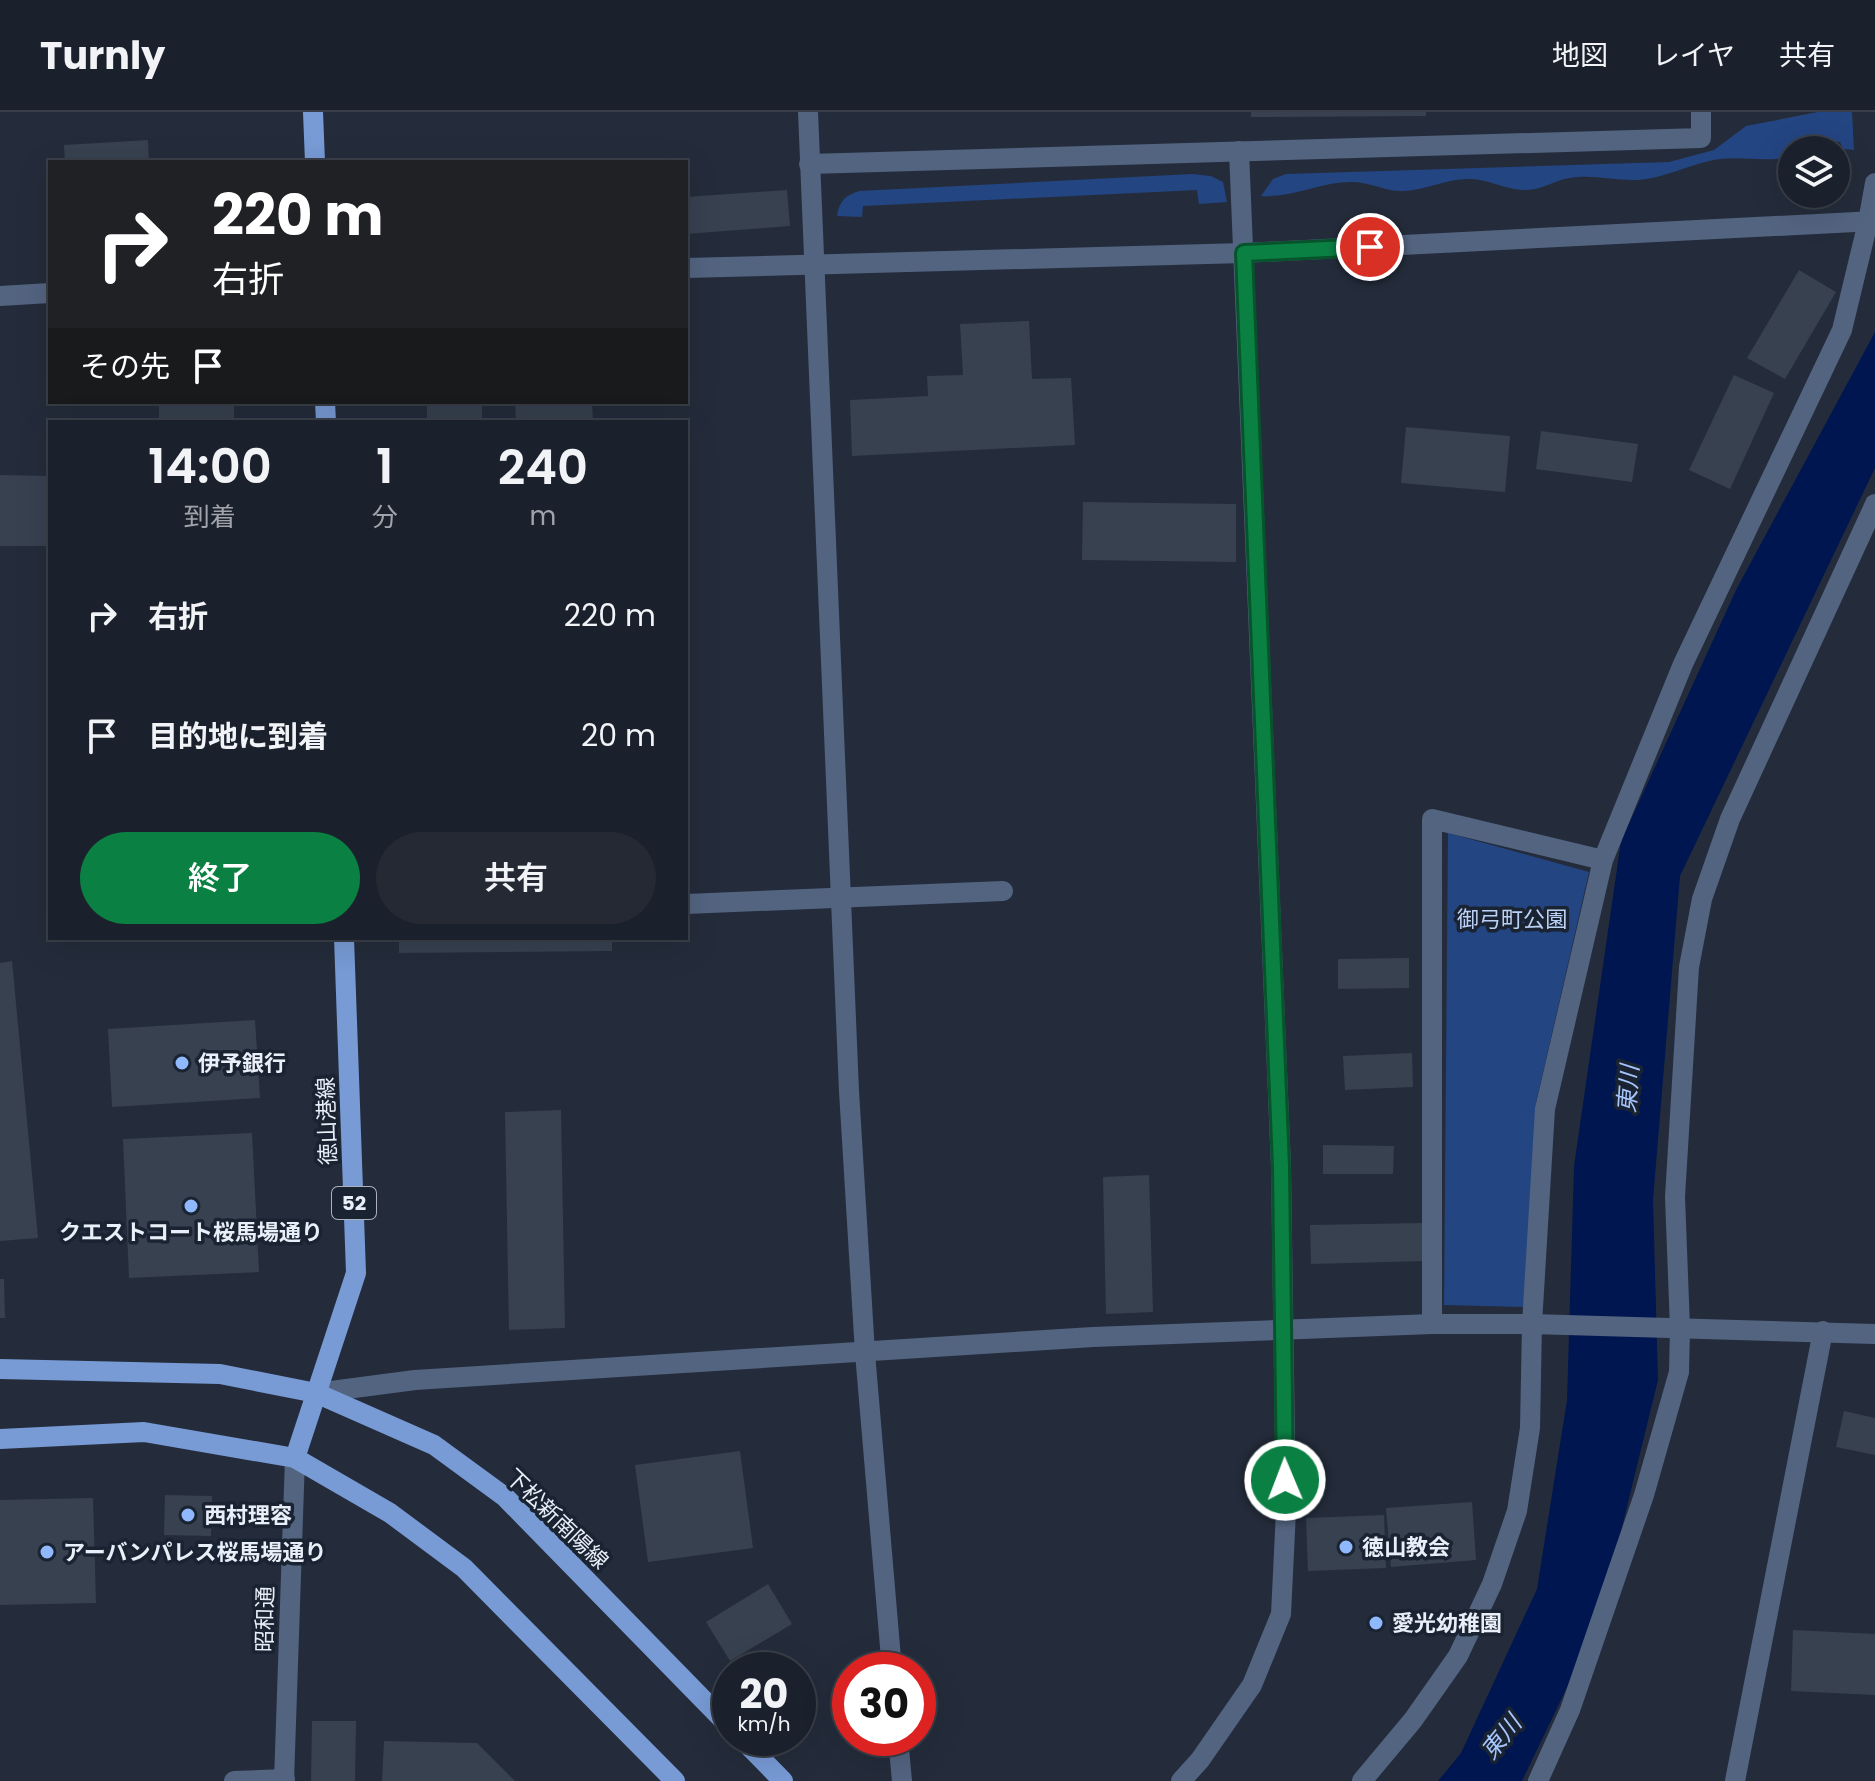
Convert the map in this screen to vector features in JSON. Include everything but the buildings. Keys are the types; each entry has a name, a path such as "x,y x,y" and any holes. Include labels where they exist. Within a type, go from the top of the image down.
{"main road":[{"path":"313,112 315,160"},
{"name":"徳山港線","path":"295,1458 356,1273 344,940"},
{"path":"0,1369 220,1374 316,1393"},
{"name":"下松新南陽線","path":"316,1393 434,1445 505,1497 712,1709"},
{"path":"0,1439 144,1432 295,1458 390,1513 464,1568 675,1781"},
{"path":"759,1756 783,1781"}],"street":[{"path":"808,112 841,898 865,1353 890,1652"},
{"path":"809,164 1701,138 1701,112"},
{"path":"1181,1781 1200,1760 1252,1685 1281,1614 1286,1511 1281,1167 1239,151"},
{"path":"1362,1781 1413,1720 1458,1656 1492,1584 1517,1511 1530,1428 1532,1324 1545,1109 1603,860 1683,664 1842,330 1872,222 1875,183"},
{"path":"688,268 1244,253 1872,222"},
{"path":"0,296 48,293"},
{"path":"1538,1781 1570,1710 1644,1495 1679,1372 1675,1197 1689,967 1702,899 1730,819 1875,504"},
{"path":"1432,1324 1432,819 1603,860"},
{"path":"688,904 1003,891"},
{"path":"316,1393 415,1380 1093,1337 1432,1324 1875,1334"},
{"path":"1735,1781 1823,1331"},
{"name":"昭和通","path":"284,1780 295,1458"},
{"path":"900,1756 902,1781"},
{"path":"234,1781 284,1780"}],"green space":[{"path":"1818,112 1852,112 1854,150 1850,150 1850,136 1778,136 1778,158 1720,159 1648,179 1579,177 1530,190 1470,179 1404,191 1358,182 1261,196 1273,179 1286,174 1669,162 1714,150 1746,126"},
{"path":"1192,174 1211,176 1223,182 1227,202 1199,204 1197,190 863,206 862,217 837,216 844,200 859,191"},
{"name":"御弓町公園","path":"1448,833 1589,872 1536,1103 1524,1307 1444,1305"}],"water":[{"name":"東川","path":"1875,332 1875,468 1680,876 1653,1200 1658,1380 1599,1621 1522,1781 1438,1781 1461,1753 1537,1589 1567,1400 1574,1166 1621,841 1737,588"}],"place":[{"name":"伊予銀行","path":"182,1063"},
{"name":"クエストコート桜馬場通り","path":"191,1206"},
{"name":"西村理容","path":"188,1515"},
{"name":"徳山教会","path":"1346,1547"},
{"name":"アーバンパレス桜馬場通り","path":"47,1552"},
{"name":"愛光幼稚園","path":"1376,1623"}],"route":[{"path":"1285,1480 1281,1167 1244,253 1370,247"}]}
